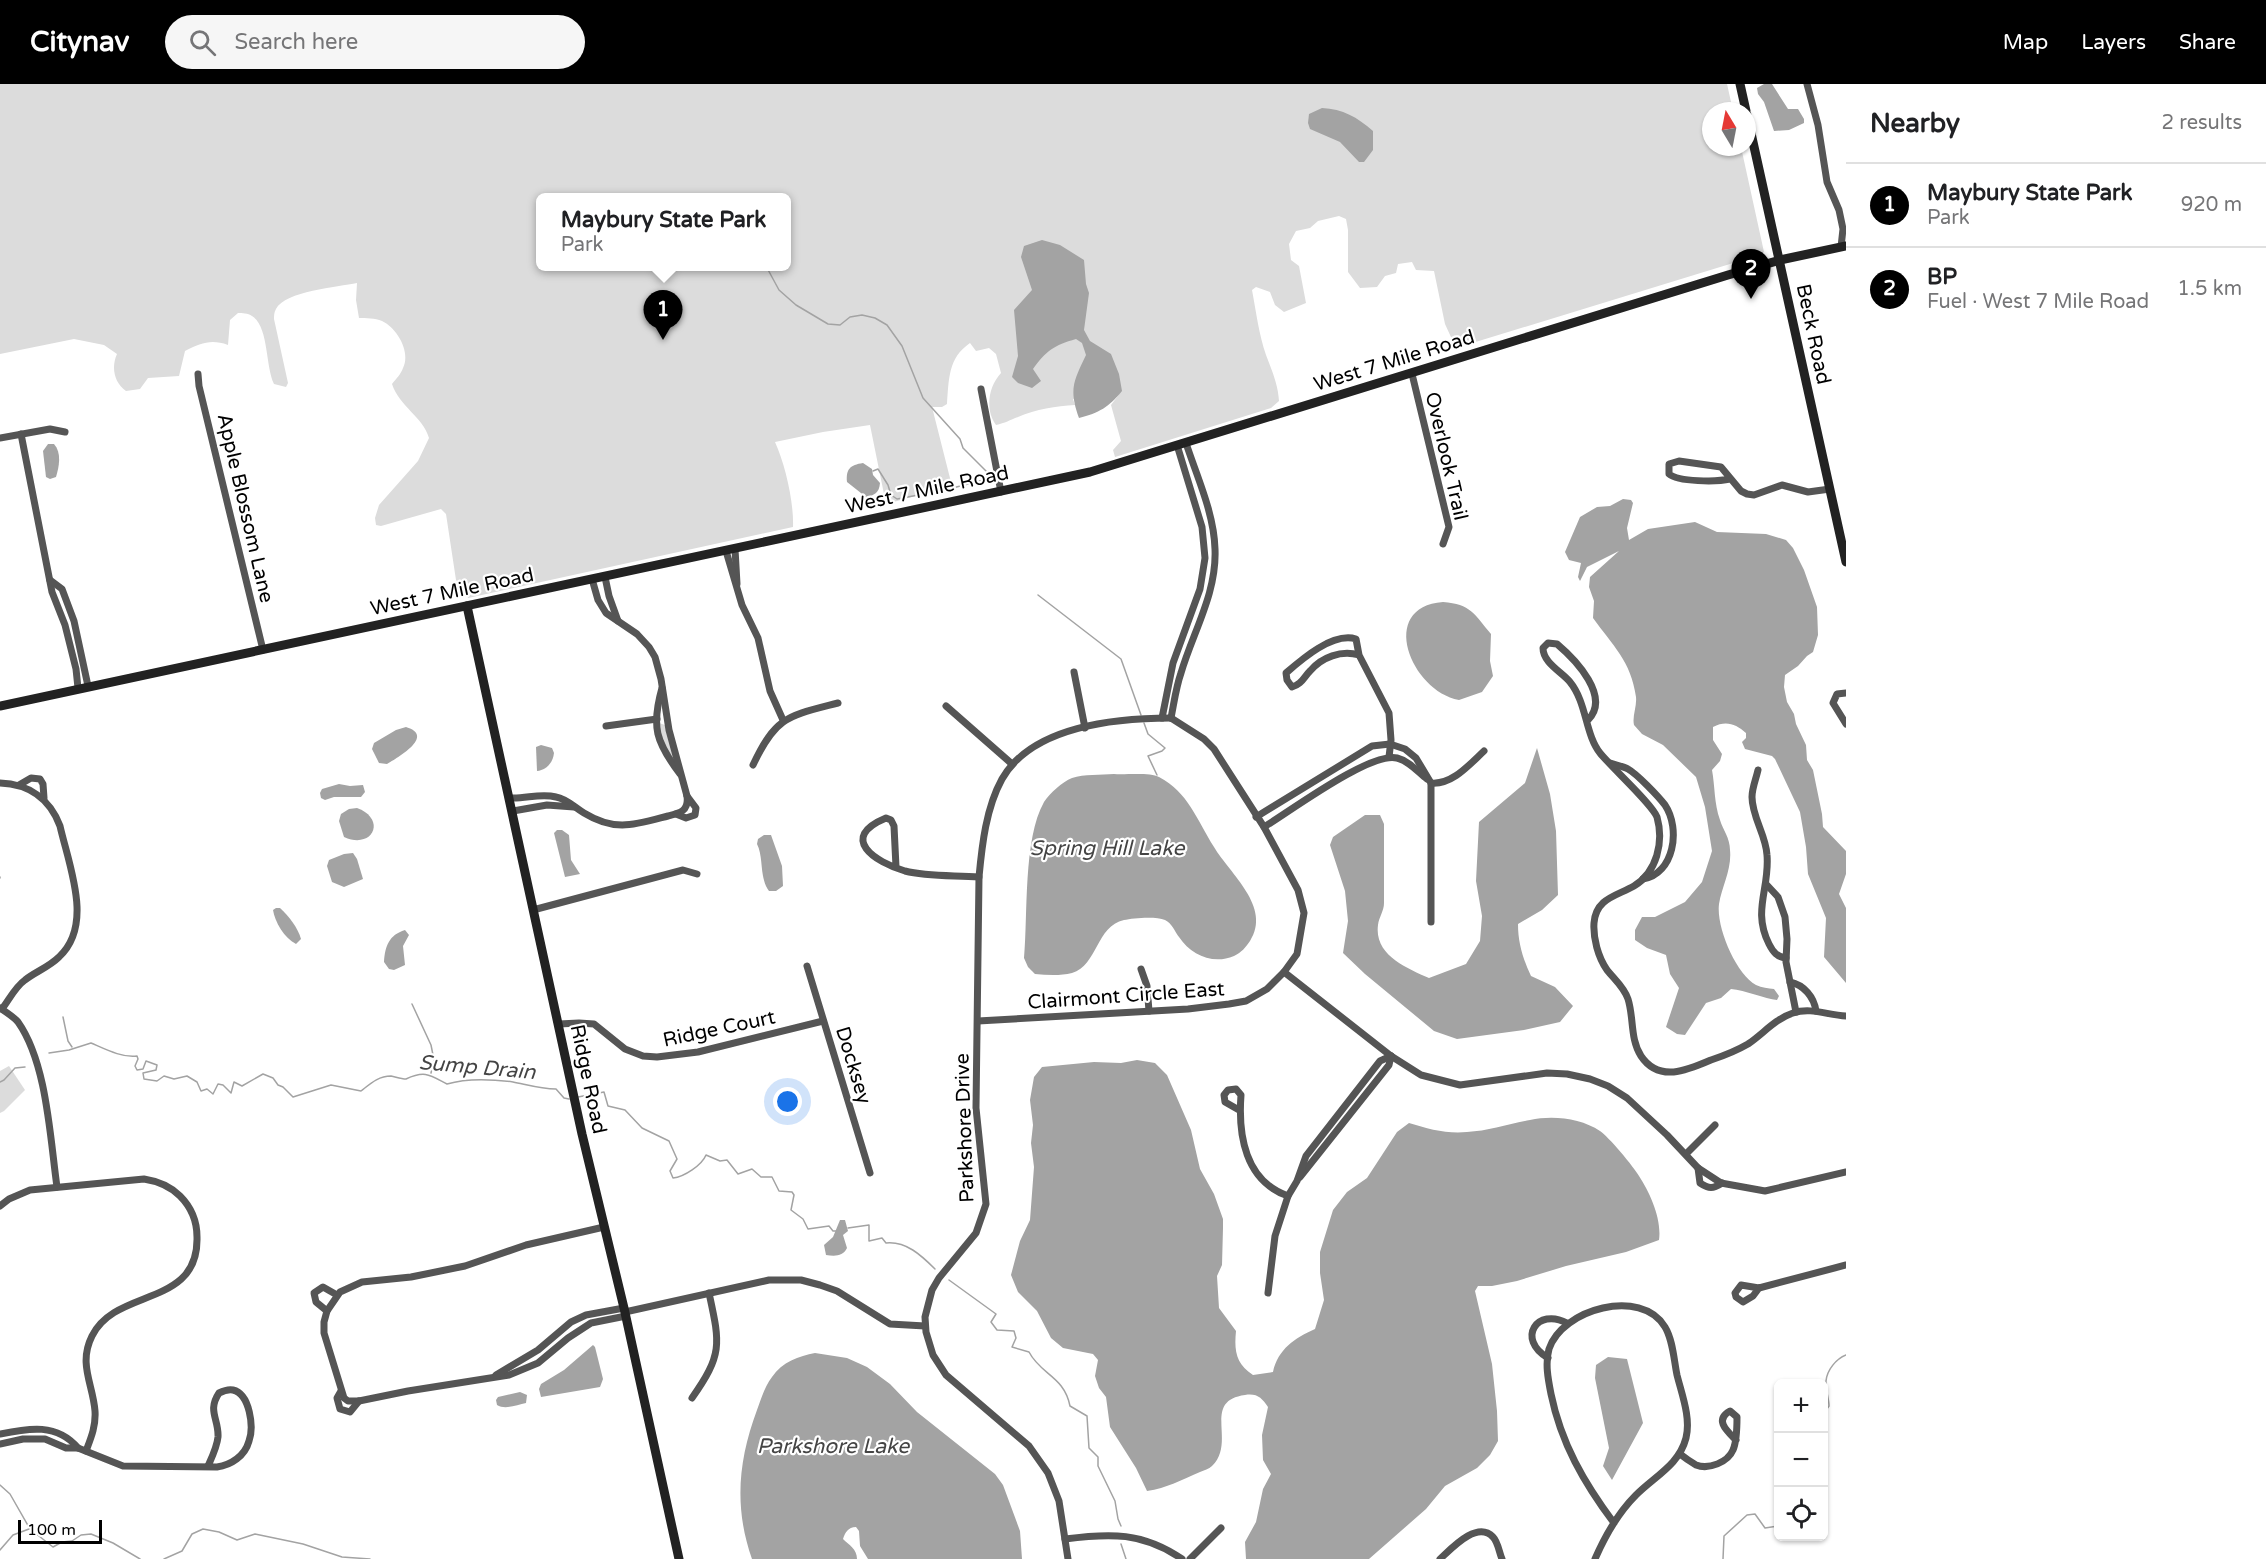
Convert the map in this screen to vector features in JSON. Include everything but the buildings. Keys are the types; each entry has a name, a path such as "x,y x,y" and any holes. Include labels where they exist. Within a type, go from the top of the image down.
{"street":[{"name":"Beck Road","path":"1740,84 1744,102"},
{"path":"1807,84 1818,125 1827,182 1839,210 1844,247"},
{"name":"Beck Road","path":"1756,153 1846,562"},
{"name":"West 7 Mile Road","path":"0,706 1090,472 1780,260 1844,247"},
{"name":"Apple Blossom Lane","path":"198,374 263,650"},
{"name":"Overlook Trail","path":"1412,374 1449,527 1443,544"},
{"path":"981,389 1001,492"},
{"path":"0,438 50,429 65,432"},
{"path":"21,434 50,580 83,687"},
{"path":"946,706 1012,765 1044,740 1085,728 1128,720 1171,718 1180,674 1210,592 1214,574 1215,547 1208,510 1182,444"},
{"path":"1162,718 1173,663 1204,573 1205,545 1182,444"},
{"path":"1730,479 1715,481 1676,478 1669,474 1670,464 1679,461 1721,467 1743,493 1751,495 1782,485 1808,492 1830,489"},
{"path":"1198,513 1208,510"},
{"path":"730,550 742,605 758,638 770,691 783,720"},
{"path":"1204,573 1214,574"},
{"path":"604,577 618,621"},
{"path":"510,798 547,795 565,799 574,807 602,823 618,826 634,825 684,811 687,807 687,796 667,718 663,686 655,657 637,634 606,613 598,600 592,579"},
{"path":"50,580 62,589 78,638 83,687"},
{"name":"Ridge Road","path":"467,606 679,1559"},
{"path":"69,640 78,638"},
{"path":"1359,655 1347,652 1333,656 1309,671 1300,685 1292,687 1287,680 1286,673 1325,645 1337,640 1356,639 1359,655 1387,708 1391,721 1389,757"},
{"path":"1182,641 1191,644"},
{"path":"1588,720 1595,713 1597,697 1579,664 1557,644 1548,643 1543,648 1545,657 1571,683 1588,720 1595,745 1621,777 1653,809 1658,828 1659,850 1655,861 1643,879"},
{"path":"1074,672 1085,728"},
{"path":"663,686 655,719 660,745 682,776"},
{"path":"1846,693 1837,694 1833,699 1834,707 1846,724"},
{"path":"753,765 767,737 783,720 796,714 838,703"},
{"path":"606,726 667,718"},
{"name":"Clairmont Circle East","path":"978,1021 1188,1009 1246,1000 1266,989 1284,972 1297,954 1304,913 1298,890 1264,827 1214,748 1171,718"},
{"path":"1256,817 1372,746 1390,744 1406,749 1412,753 1431,783 1431,922"},
{"path":"1264,827 1344,776 1374,760 1398,758 1405,761 1431,783 1439,784 1450,779 1484,751"},
{"path":"1610,763 1628,769 1652,792 1664,804 1672,824 1672,848 1667,862 1653,877 1643,879 1604,901 1595,917 1594,932 1602,961 1625,993 1637,1049 1649,1065 1666,1072 1686,1070 1745,1046 1778,1021 1796,1012 1816,1011 1846,1017"},
{"name":"Parkshore Drive","path":"1012,765 1003,778 995,797 984,840 979,877 976,1108 986,1204 976,1233 932,1290 925,1326 930,1348 946,1375 1020,1437 1039,1459 1056,1494 1068,1559"},
{"path":"1337,766 1344,776"},
{"path":"1758,770 1752,800 1766,847 1768,871 1760,911 1761,924 1771,949 1777,956 1786,958"},
{"path":"19,785 31,778 40,779 43,783 44,798"},
{"path":"0,783 19,785 44,798 56,815 78,908 76,930 64,952 23,982 1,1009 17,1021 35,1056 48,1120 57,1187"},
{"path":"1307,785 1314,796"},
{"path":"513,811 547,806 574,807"},
{"path":"896,867 894,826 891,820 886,818 864,834 862,844 873,856 896,867 923,874 979,877"},
{"path":"1658,828 1672,824"},
{"path":"533,910 683,870 697,874"},
{"path":"1766,884 1778,897 1785,917 1786,958 1796,1012"},
{"name":"Docksey","path":"807,966 870,1173"},
{"path":"1142,969 1147,986 1149,1011"},
{"path":"1284,972 1391,1056 1421,1075 1460,1085 1547,1073 1590,1079 1608,1086 1627,1098 1698,1168 1722,1183 1765,1191 1846,1172"},
{"path":"1790,982 1800,984 1815,1002 1816,1011"},
{"name":"Ridge Court","path":"559,1024 594,1024 625,1049 643,1056 657,1057 698,1052 823,1021"},
{"path":"1268,1293 1275,1236 1288,1196 1297,1181 1306,1156 1380,1061 1391,1056"},
{"path":"1239,1110 1247,1160 1260,1178 1278,1192 1288,1196"},
{"path":"1686,1154 1715,1125"},
{"path":"1698,1168 1700,1183 1708,1188 1715,1188 1722,1183"},
{"path":"0,1206 9,1198 24,1192 135,1179 151,1180 166,1186 179,1195 190,1208 197,1229 195,1254 180,1280 162,1293 115,1311 93,1333 87,1349 86,1368 94,1401 95,1418 92,1435 82,1449"},
{"path":"604,1227 526,1245 465,1266 411,1277 362,1282 351,1286 337,1295 327,1311 324,1322 324,1333 341,1391 348,1401 359,1401 509,1375 527,1369 554,1352 568,1338 591,1323 625,1312 769,1280 801,1280 837,1292 890,1324 925,1326"},
{"path":"1760,1288 1846,1265"},
{"path":"327,1311 316,1302 314,1293 323,1287 337,1295"},
{"path":"692,1398 711,1369 718,1348 717,1329 709,1293"},
{"path":"1595,1559 1614,1523 1636,1494 1680,1454 1687,1434 1686,1411 1665,1326 1647,1311 1626,1305 1578,1316 1567,1323 1554,1338 1548,1358 1548,1381 1567,1449 1592,1494 1614,1523"},
{"path":"494,1376 547,1343 571,1322 586,1315 625,1312"},
{"path":"1548,1358 1535,1348 1532,1332 1536,1325 1544,1319 1560,1319 1567,1323"},
{"path":"547,1343 554,1352"},
{"path":"0,1444 23,1439 45,1439 66,1448 82,1449 123,1466 217,1467 230,1464 242,1454 250,1441 247,1405 241,1394 233,1390 219,1393 214,1400 218,1436 208,1466"},
{"path":"0,1434 44,1429 70,1438 82,1449"},
{"path":"22,1430 23,1439"},
{"path":"1680,1454 1696,1464 1713,1466 1732,1453 1736,1440"},
{"path":"1190,1559 1221,1528"},
{"path":"1440,1559 1473,1533 1484,1532 1491,1535 1502,1559"},
{"path":"1065,1539 1109,1535 1135,1537 1158,1545 1182,1559"}],"shaded area":[{"path":"0,84 1727,84 1731,102 1702,102 1702,156 1743,156 1764,252 1456,348 1445,324 1434,271 1416,270 1412,262 1398,264 1396,273 1385,276 1377,287 1360,288 1348,272 1346,219 1339,216 1318,221 1310,228 1296,231 1289,244 1291,260 1299,266 1306,303 1284,312 1275,305 1270,292 1256,287 1252,290 1261,339 1279,401 1271,408 1115,457 1113,450 1121,441 1111,405 1120,393 1073,399 1075,405 1039,410 996,425 989,406 993,385 1001,373 996,354 989,348 976,351 970,343 957,355 954,362 949,378 947,404 942,407 932,407 952,486 886,504 870,425 775,442 788,483 793,527 468,598 456,580 446,514 441,509 381,526 376,525 375,518 379,505 418,461 429,438 422,424 400,399 392,384 405,362 401,341 388,324 373,319 359,318 356,300 357,283 301,294 281,303 276,309 274,319 288,383 286,387 274,384 264,337 257,321 249,314 238,313 230,320 228,345 216,342 206,343 185,351 179,376 148,378 140,389 126,391 122,388 115,374 114,364 117,354 104,345 74,339 0,354"},
{"path":"659,723 665,725 675,762 662,741"},
{"path":"9,1066 25,1090 0,1113 0,1071"}],"water":[{"path":"1764,84 1772,84 1788,109 1798,109 1804,123 1789,130 1774,131 1764,102 1758,94 1757,88"},
{"path":"1322,108 1337,110 1349,115 1373,131 1373,150 1364,162 1359,162 1340,142 1310,129 1309,114"},
{"path":"1042,240 1060,245 1084,260 1089,293 1084,330 1090,341 1111,354 1119,374 1122,391 1117,397 1103,409 1079,418 1073,393 1078,372 1086,355 1082,343 1076,339 1056,346 1042,358 1033,369 1041,381 1032,388 1018,383 1012,377 1018,356 1014,310 1032,290 1021,257 1024,246"},
{"path":"48,444 54,444 59,456 56,477 50,479 46,477 43,451"},
{"path":"863,463 872,469 873,475 880,483 876,493 866,497 847,482 850,468"},
{"path":"1623,499 1631,500 1633,503 1627,528 1629,540 1648,529 1695,522 1717,532 1766,534 1786,540 1793,548 1804,570 1817,607 1818,635 1813,652 1785,675 1784,687 1787,702 1806,745 1807,760 1813,770 1823,827 1846,851 1846,874 1839,894 1846,908 1846,983 1824,957 1826,918 1808,874 1800,812 1775,759 1772,756 1745,749 1742,742 1746,738 1746,733 1738,727 1727,723 1713,727 1713,740 1722,754 1720,761 1712,770 1716,801 1730,850 1728,871 1719,904 1721,925 1729,949 1741,971 1756,985 1774,989 1779,996 1777,1000 1731,989 1721,998 1706,1003 1685,1035 1677,1034 1666,1027 1679,988 1670,974 1666,955 1647,948 1635,940 1635,930 1642,917 1655,917 1685,902 1702,882 1712,851 1705,807 1696,777 1663,745 1642,734 1634,725 1636,697 1630,673 1620,654 1593,618 1594,601 1589,587 1590,577 1619,551 1587,567 1580,581 1578,577 1581,563 1569,560 1565,552 1580,517 1597,507 1610,506"},
{"path":"1443,602 1460,605 1471,611 1491,634 1490,661 1493,676 1482,692 1459,700 1442,693 1427,682 1415,666 1408,650 1406,633 1411,618 1423,607"},
{"path":"406,727 414,731 417,736 412,747 387,764 379,763 372,749 374,743"},
{"path":"541,745 552,748 554,753 548,765 537,771 536,747"},
{"path":"1537,748 1550,794 1556,831 1558,895 1542,910 1518,924 1519,938 1523,957 1531,976 1555,987 1573,1006 1560,1022 1524,1030 1457,1039 1434,1031 1343,953 1348,921 1345,891 1330,845 1333,837 1365,815 1380,815 1384,824 1384,903 1378,925 1381,945 1402,965 1429,978 1466,964 1480,941 1482,916 1476,881 1479,822 1525,783"},
{"name":"Spring Hill Lake","path":"1114,774 1155,775 1169,783 1185,799 1252,903 1256,916 1255,928 1250,941 1239,953 1226,959 1203,957 1184,943 1167,921 1156,918 1139,918 1115,924 1102,937 1081,969 1072,973 1035,974 1028,967 1024,958 1029,856 1037,818 1044,802 1056,788 1072,778"},
{"path":"339,784 363,785 365,792 361,797 334,797 325,800 321,798 322,789"},
{"path":"357,808 372,819 374,825 373,832 362,840 344,837 339,821 341,814 349,809"},
{"path":"562,830 569,835 571,860 580,874 565,877 554,833"},
{"path":"764,835 771,835 782,866 783,886 776,891 769,891 764,880 757,844 758,839"},
{"path":"353,853 363,879 344,887 332,882 327,866 329,860"},
{"path":"280,908 295,926 301,939 296,944 284,934 278,924 273,910"},
{"path":"405,930 409,935 403,946 405,965 394,970 389,969 384,962 387,946 395,935"},
{"path":"1137,1060 1155,1063 1167,1075 1191,1130 1200,1169 1214,1194 1223,1219 1222,1265 1217,1276 1219,1308 1236,1331 1235,1345 1240,1362 1253,1375 1273,1372 1275,1364 1288,1345 1315,1329 1324,1300 1320,1252 1333,1210 1347,1192 1367,1178 1397,1132 1409,1123 1438,1130 1460,1132 1548,1118 1584,1123 1604,1134 1615,1145 1643,1183 1657,1215 1659,1240 1626,1252 1566,1266 1517,1281 1478,1286 1475,1291 1492,1364 1498,1441 1490,1455 1477,1468 1445,1486 1426,1509 1369,1559 1246,1559 1245,1542 1256,1522 1263,1489 1271,1474 1263,1460 1262,1435 1268,1407 1264,1401 1253,1395 1232,1399 1225,1405 1222,1414 1222,1446 1212,1466 1161,1488 1147,1491 1136,1468 1110,1427 1106,1397 1099,1388 1095,1376 1098,1360 1093,1354 1063,1348 1051,1338 1037,1311 1018,1292 1011,1275 1020,1241 1030,1220 1034,1167 1030,1100 1034,1077 1042,1067 1094,1062 1121,1063"},
{"path":"840,1220 845,1220 848,1231 843,1235 847,1248 835,1256 826,1255 824,1245 833,1237"},
{"path":"593,1345 603,1379 600,1387 541,1397 539,1389 541,1384 564,1370"},
{"name":"Parkshore Lake","path":"815,1353 847,1358 867,1367 890,1384 917,1412 995,1474 1003,1485 1020,1531 1022,1559 868,1559 860,1546 859,1531 853,1527 843,1539 854,1550 857,1559 752,1559 746,1540 741,1503 742,1466 751,1429 765,1388 776,1372 791,1360"},
{"path":"1608,1357 1627,1359 1643,1423 1612,1480 1603,1466 1609,1448 1595,1378 1596,1365"},
{"path":"520,1392 527,1395 526,1403 507,1407 497,1405 498,1397"}],"waterway":[{"path":"769,271 779,290 796,305 828,324 840,325 850,317 862,315 875,318 887,325 902,346 923,398 960,439 963,448 995,480"},
{"path":"873,471 878,469 891,495 897,499 991,478"},
{"path":"1038,595 1121,659 1141,715"},
{"path":"1144,723 1148,734 1165,748 1148,756 1157,775"},
{"path":"412,1004 431,1045 434,1060 431,1073"},
{"path":"63,1017 68,1041 72,1047"},
{"name":"Sump Drain","path":"49,1053 91,1043 120,1054 137,1056 135,1066 137,1070 143,1069 146,1061 157,1065 156,1070 143,1073 144,1079 157,1081 164,1076 174,1079 187,1076 197,1082 201,1091 207,1089 213,1094 218,1084 223,1085 231,1093 234,1082 242,1086 263,1074 273,1078 293,1097 331,1085 361,1091 382,1077 406,1079 423,1074 447,1084 488,1080 556,1089 564,1098 569,1099"},
{"name":"Sump Drain","path":"0,1082 15,1068 25,1067"},
{"name":"Sump Drain","path":"578,1097 604,1092 608,1106 625,1110 642,1128 669,1141 677,1159 670,1171 673,1178 692,1170 701,1163 706,1155 720,1161 727,1160 738,1174 752,1169 761,1177 772,1177 779,1191 792,1192 794,1195 791,1210 803,1219 808,1229 829,1226 833,1231 837,1231"},
{"name":"Sump Drain","path":"848,1228 869,1225 869,1241 882,1238 886,1243 900,1244 919,1254 935,1269"},
{"name":"Sump Drain","path":"949,1280 996,1314 991,1322 997,1330 1014,1331 1016,1338 1012,1347 1029,1352 1034,1360 1063,1388 1070,1406 1087,1416 1089,1448 1098,1457 1098,1466 1115,1501 1121,1526"},
{"path":"1827,1379 1830,1369 1846,1355"},
{"path":"1828,1399 1828,1407"},
{"path":"0,1485 10,1494 30,1529 53,1547 62,1542 72,1541 81,1535 91,1534 113,1543 140,1559"},
{"path":"1723,1559 1724,1536 1747,1515 1755,1514 1765,1528 1774,1527"},
{"path":"0,1550 13,1535 29,1529"},
{"path":"164,1559 182,1551 192,1534 203,1529 219,1532 237,1540 255,1534 303,1544 342,1557 370,1559"},
{"name":"Sump Drain","path":"1121,1544 1126,1559"}],"place":[{"name":"BP","path":"1751,299"},
{"name":"Maybury State Park","path":"663,340"}]}
